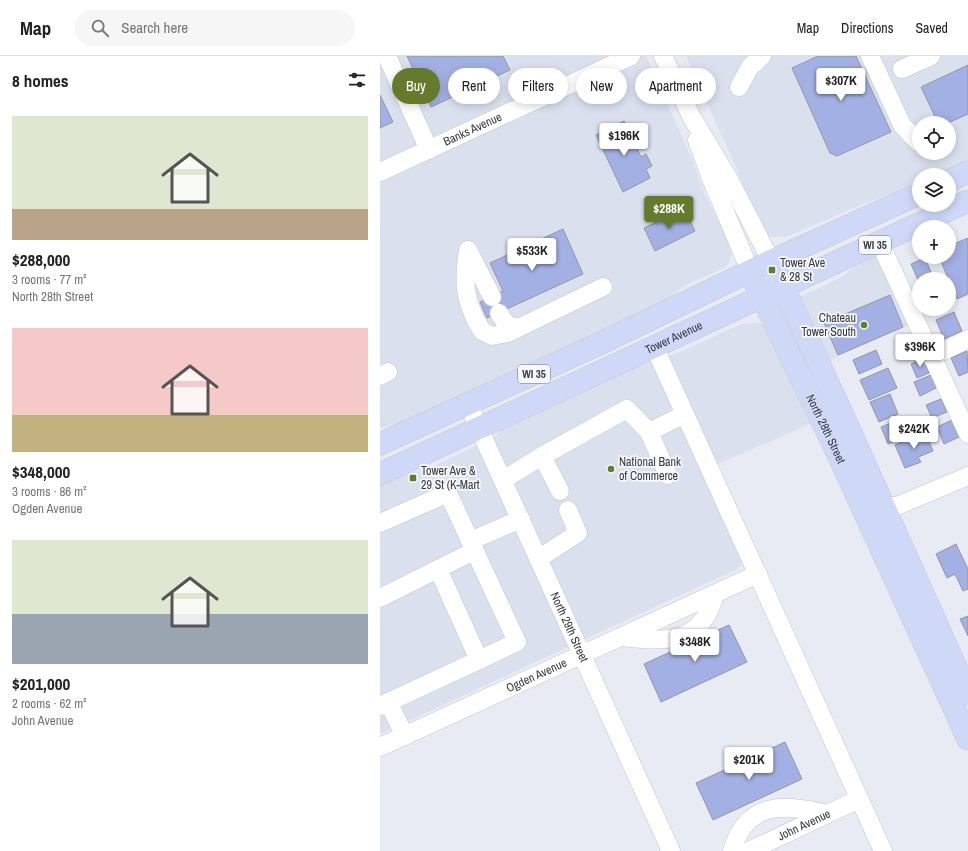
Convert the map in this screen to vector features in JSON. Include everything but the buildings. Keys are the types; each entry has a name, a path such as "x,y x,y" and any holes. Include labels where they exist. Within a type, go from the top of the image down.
{"main road":[{"path":"956,178 968,172"},
{"name":"WI 35","path":"380,444 599,344 771,261 912,197"},
{"name":"Tower Avenue","path":"380,474 480,429 654,346 783,288 968,201"},
{"name":"North 28th Street","path":"771,261 884,506 968,694"},
{"name":"North 28th Street","path":"750,271 824,425 968,738"}],"street":[{"path":"387,56 429,150"},
{"name":"Banks Avenue","path":"380,172 631,56"},
{"name":"North 28th Street","path":"663,56 691,116 727,175 771,261"},
{"path":"739,88 750,67 762,56"},
{"path":"870,56 899,121 912,135"},
{"path":"907,64 931,56"},
{"name":"North 28th Street","path":"691,116 710,176 750,271"},
{"path":"880,243 931,357 968,434"},
{"path":"492,297 468,250 464,280 465,294 482,331 492,336 508,333 603,287"},
{"path":"499,313 506,324 517,328"},
{"path":"931,357 968,340"},
{"path":"654,346 883,851"},
{"name":"North 29th Street","path":"468,404 671,851"},
{"path":"503,480 542,456 627,409 649,432 668,475"},
{"path":"649,432 685,414"},
{"path":"824,425 845,450 866,494 872,502 884,506 904,504 968,476"},
{"path":"542,456 560,491"},
{"path":"380,523 448,493 517,642 384,704 405,736"},
{"path":"538,559 578,533 568,510"},
{"path":"380,598 438,569 472,546 521,519"},
{"path":"438,569 479,660"},
{"name":"Ogden Avenue","path":"380,747 758,574"},
{"path":"620,636 665,640 691,631 706,619 711,609 715,594"},
{"name":"John Avenue","path":"749,851 859,799"},
{"path":"732,851 738,835 746,822 755,815 780,808 793,807 827,814"}],"shaded area":[{"path":"380,56 646,56 651,68 635,68 635,104 667,104 692,159 707,199 729,241 732,250 729,263 724,268 684,286 662,304 403,422 380,428"},
{"path":"686,56 968,56 968,163 956,168 912,168 912,186 856,207 789,236 773,237 765,233 755,217 735,165 708,104 716,104 716,68 691,68"},
{"path":"879,254 911,324 823,363 798,301 800,297 840,278 861,262"},
{"path":"760,323 766,329 817,421 702,471 742,560 741,566 380,734 380,483 402,474 428,469 497,435 501,430 629,370 685,350 739,325"}],"place":[{"name":"Tower Ave & 28 St","path":"772,270"},
{"name":"Chateau Tower South","path":"864,325"},
{"name":"National Bank of Commerce","path":"611,469"},
{"name":"Tower Ave & 29 St (K-Mart","path":"413,478"}]}
